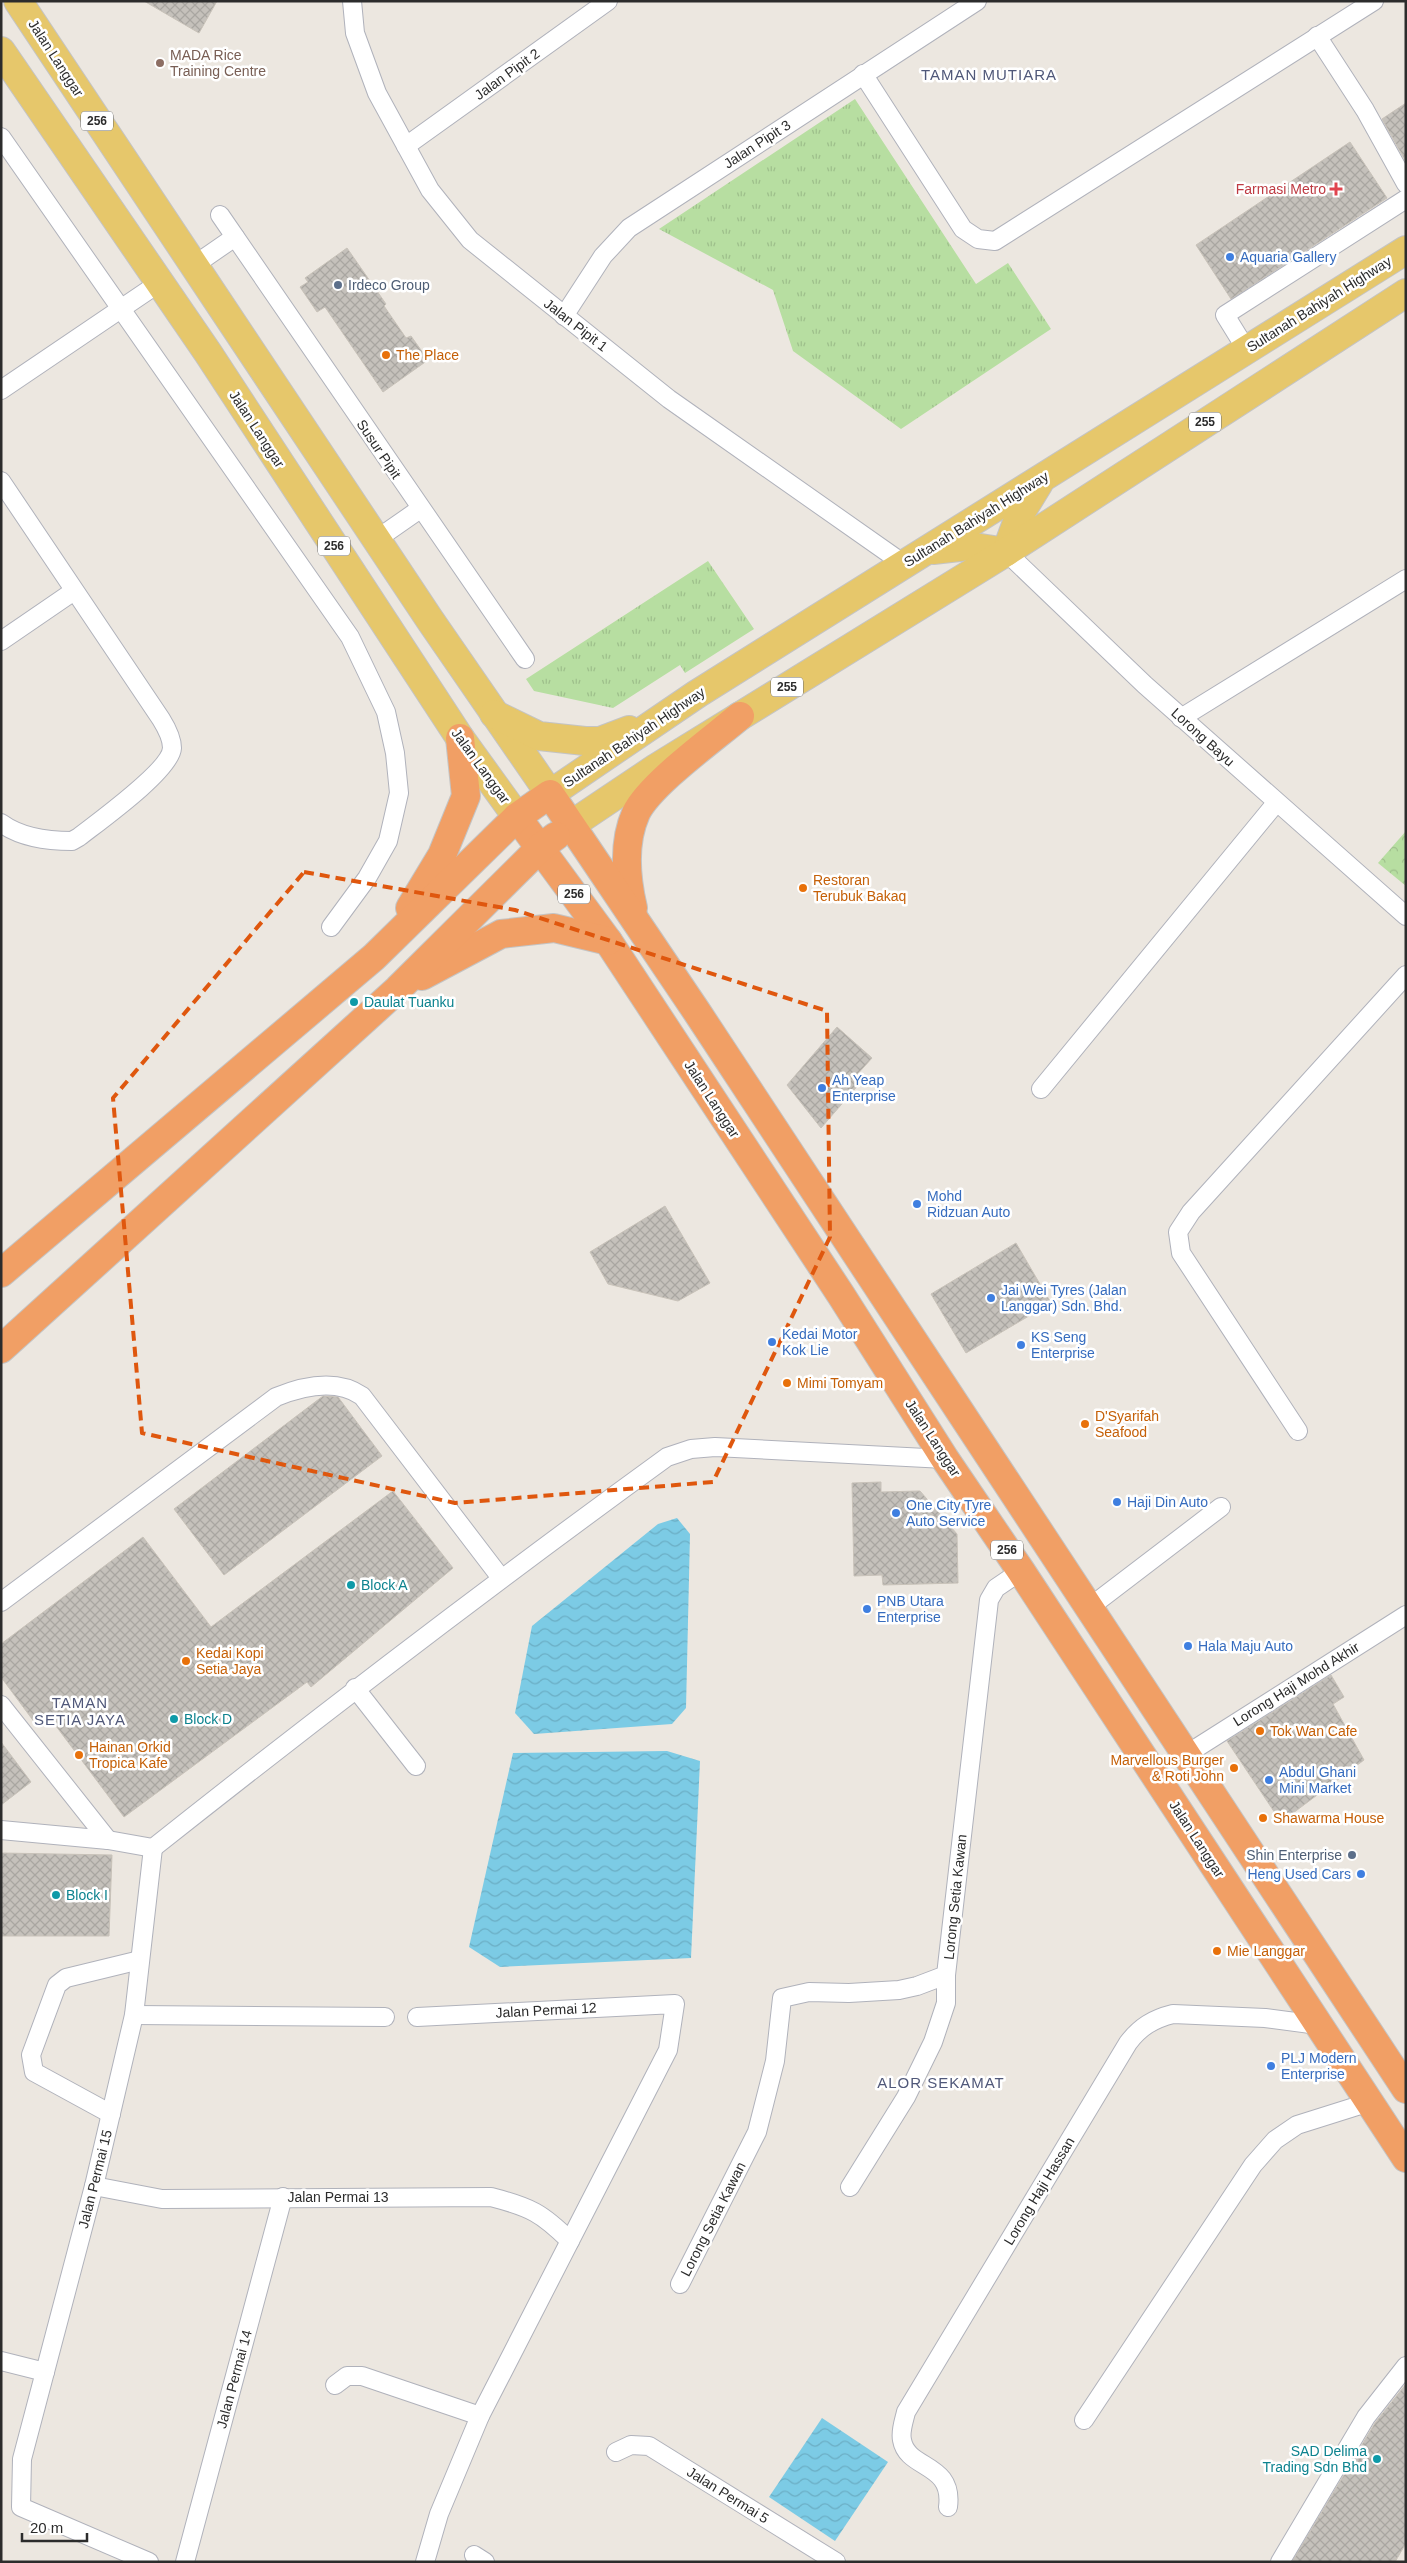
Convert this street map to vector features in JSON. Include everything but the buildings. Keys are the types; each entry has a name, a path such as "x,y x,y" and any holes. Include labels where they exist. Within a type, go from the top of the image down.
{"highway":[{"path":"635,918 627,883 628,848 636,813 656,787 740,716"},
{"path":"374,957 412,906 442,855 466,796 460,738"},
{"path":"1,1273 374,957 518,817 550,794"},
{"name":"Jalan Langgar","path":"550,794 635,918 1406,2088"},
{"name":"Jalan Langgar","path":"518,817 608,941 842,1295 945,1459 1021,1571 1406,2158"},
{"name":"255","path":"541,847 571,825"},
{"path":"1,1349 398,989 541,847"},
{"path":"398,989 501,934 554,928 608,941"}],"main road":[{"name":"Jalan Langgar","path":"18,1 193,266 493,713 550,794"},
{"name":"Jalan Langgar","path":"1,51 144,261 140,297 518,817"},
{"path":"140,297 170,274 175,266 177,257 176,240"},
{"name":"Sultanah Bahiyah Highway","path":"550,794 697,694 1406,250"},
{"name":"255","path":"571,825 740,716 1006,552 1406,293"},
{"path":"914,557 968,546 1006,552 1020,514 1041,479"},
{"path":"493,713 539,736 600,741 617,736 697,694"}],"street":[{"name":"Jalan Pipit 1","path":"352,1 355,33 365,66 377,93 430,190 470,240 669,399 914,557"},
{"name":"Jalan Pipit 2","path":"406,146 608,1"},
{"name":"Jalan Pipit 3","path":"564,316 603,256 629,228 977,1"},
{"path":"863,74 963,230 978,239 995,241 1374,1"},
{"path":"1317,36 1365,110 1406,184"},
{"path":"1,137 140,297 350,636 386,712 395,754 399,793 388,841 367,878 330,927"},
{"path":"1246,349 1225,315 1406,199"},
{"name":"Susur Pipit","path":"220,214 420,509 525,659"},
{"path":"193,266 235,237"},
{"path":"1,390 140,297"},
{"path":"1,481 161,719 168,730 172,748 165,764 153,777 79,837 72,840 23,834 11,830 1,823"},
{"path":"377,539 420,509"},
{"name":"Lorong Bayu","path":"1006,552 1181,718 1406,916"},
{"path":"1181,718 1406,579"},
{"path":"1,641 74,592"},
{"path":"1042,1089 1276,803"},
{"path":"1298,1431 1180,1253 1178,1232 1191,1212 1406,975"},
{"path":"1,1602 276,1397 294,1390 322,1385 352,1389 362,1396 501,1578"},
{"path":"1,1830 108,1840 153,1848 355,1688 501,1578 667,1458 691,1449 715,1447 945,1459"},
{"path":"1090,1607 1221,1507"},
{"name":"Lorong Setia Kawan","path":"680,2284 757,2132 774,2061 782,1998 809,1992 849,1993 899,1990 917,1986 946,1975 989,1600 996,1588 1021,1571"},
{"name":"Lorong Haji Mohd Akhir","path":"1187,1754 1406,1615"},
{"path":"355,1688 416,1766"},
{"path":"1,1705 108,1840"},
{"name":"Jalan Permai 15","path":"149,2562 21,2506 22,2459 94,2186 134,2015 153,1848"},
{"path":"111,2114 34,2072 31,2055 58,1985 66,1978 140,1960"},
{"path":"850,2188 906,2097 933,2042 946,2003 946,1975"},
{"name":"Jalan Permai 12","path":"417,2017 675,2004 668,2050 570,2241"},
{"name":"Lorong Haji Hassan","path":"948,2506 948,2488 944,2480 909,2453 904,2446 901,2438 906,2412 1128,2043 1144,2025 1158,2017 1173,2014 1265,2018 1318,2026"},
{"path":"134,2015 385,2017"},
{"path":"1084,2420 1253,2165 1264,2152 1275,2140 1297,2125 1370,2102"},
{"name":"Jalan Permai 13","path":"94,2186 162,2199 283,2196 492,2197 533,2210 548,2219 570,2241"},
{"name":"Jalan Permai 14","path":"185,2562 283,2196"},
{"path":"425,2562 439,2514 480,2416 570,2241"},
{"path":"1,2361 44,2372"},
{"path":"1280,2562 1366,2416 1406,2366"},
{"path":"335,2386 347,2376 362,2376 480,2416"},
{"name":"Jalan Permai 5","path":"616,2452 631,2445 649,2446 836,2562"}],"highlighted area":[{"path":"304,872 515,910 827,1011 830,1237 713,1482 455,1503 142,1433 113,1098"}],"green space":[{"path":"855,99 976,284 1008,263 1051,329 901,429 793,351 773,290 659,229"},
{"path":"708,561 754,629 685,673 680,665 613,708 534,691 526,679"},
{"path":"1406,831 1406,886 1378,863"}],"water":[{"path":"677,1518 690,1534 686,1708 672,1724 534,1734 515,1713 532,1626 658,1524"},
{"path":"667,1751 700,1761 691,1958 500,1967 469,1947 513,1753"},
{"path":"822,2418 888,2462 835,2541 769,2497"}],"place":[{"name":"MADA Rice Training Centre","path":"160,63"},
{"name":"Farmasi Metro","path":"1336,189"},
{"name":"Aquaria Gallery","path":"1230,257"},
{"name":"Irdeco Group","path":"338,285"},
{"name":"The Place","path":"386,355"},
{"name":"Restoran Terubuk Bakaq","path":"803,888"},
{"name":"Daulat Tuanku","path":"354,1002"},
{"name":"Ah Yeap Enterprise","path":"822,1088"},
{"name":"Mohd Ridzuan Auto","path":"917,1204"},
{"name":"Jai Wei Tyres (Jalan Langgar) Sdn. Bhd.","path":"991,1298"},
{"name":"Kedai Motor Kok Lie","path":"772,1342"},
{"name":"KS Seng Enterprise","path":"1021,1345"},
{"name":"Mimi Tomyam","path":"787,1383"},
{"name":"D'Syarifah Seafood","path":"1085,1424"},
{"name":"Haji Din Auto","path":"1117,1502"},
{"name":"One City Tyre Auto Service","path":"896,1513"},
{"name":"Block A","path":"351,1585"},
{"name":"PNB Utara Enterprise","path":"867,1609"},
{"name":"Hala Maju Auto","path":"1188,1646"},
{"name":"Kedai Kopi Setia Jaya","path":"186,1661"},
{"name":"Block D","path":"174,1719"},
{"name":"Tok Wan Cafe","path":"1260,1731"},
{"name":"Hainan Orkid Tropica Kafe","path":"79,1755"},
{"name":"Marvellous Burger & Roti John","path":"1234,1768"},
{"name":"Abdul Ghani Mini Market","path":"1269,1780"},
{"name":"Shawarma House","path":"1263,1818"},
{"name":"Shin Enterprise","path":"1352,1855"},
{"name":"Heng Used Cars","path":"1361,1874"},
{"name":"Block I","path":"56,1895"},
{"name":"Mie Langgar","path":"1217,1951"},
{"name":"PLJ Modern Enterprise","path":"1271,2066"},
{"name":"SAD Delima Trading Sdn Bhd","path":"1377,2459"}],"district":[{"name":"TAMAN MUTIARA","path":"989,75"},
{"name":"TAMAN SETIA JAYA","path":"80,1712"},
{"name":"ALOR SEKAMAT","path":"941,2083"}]}
